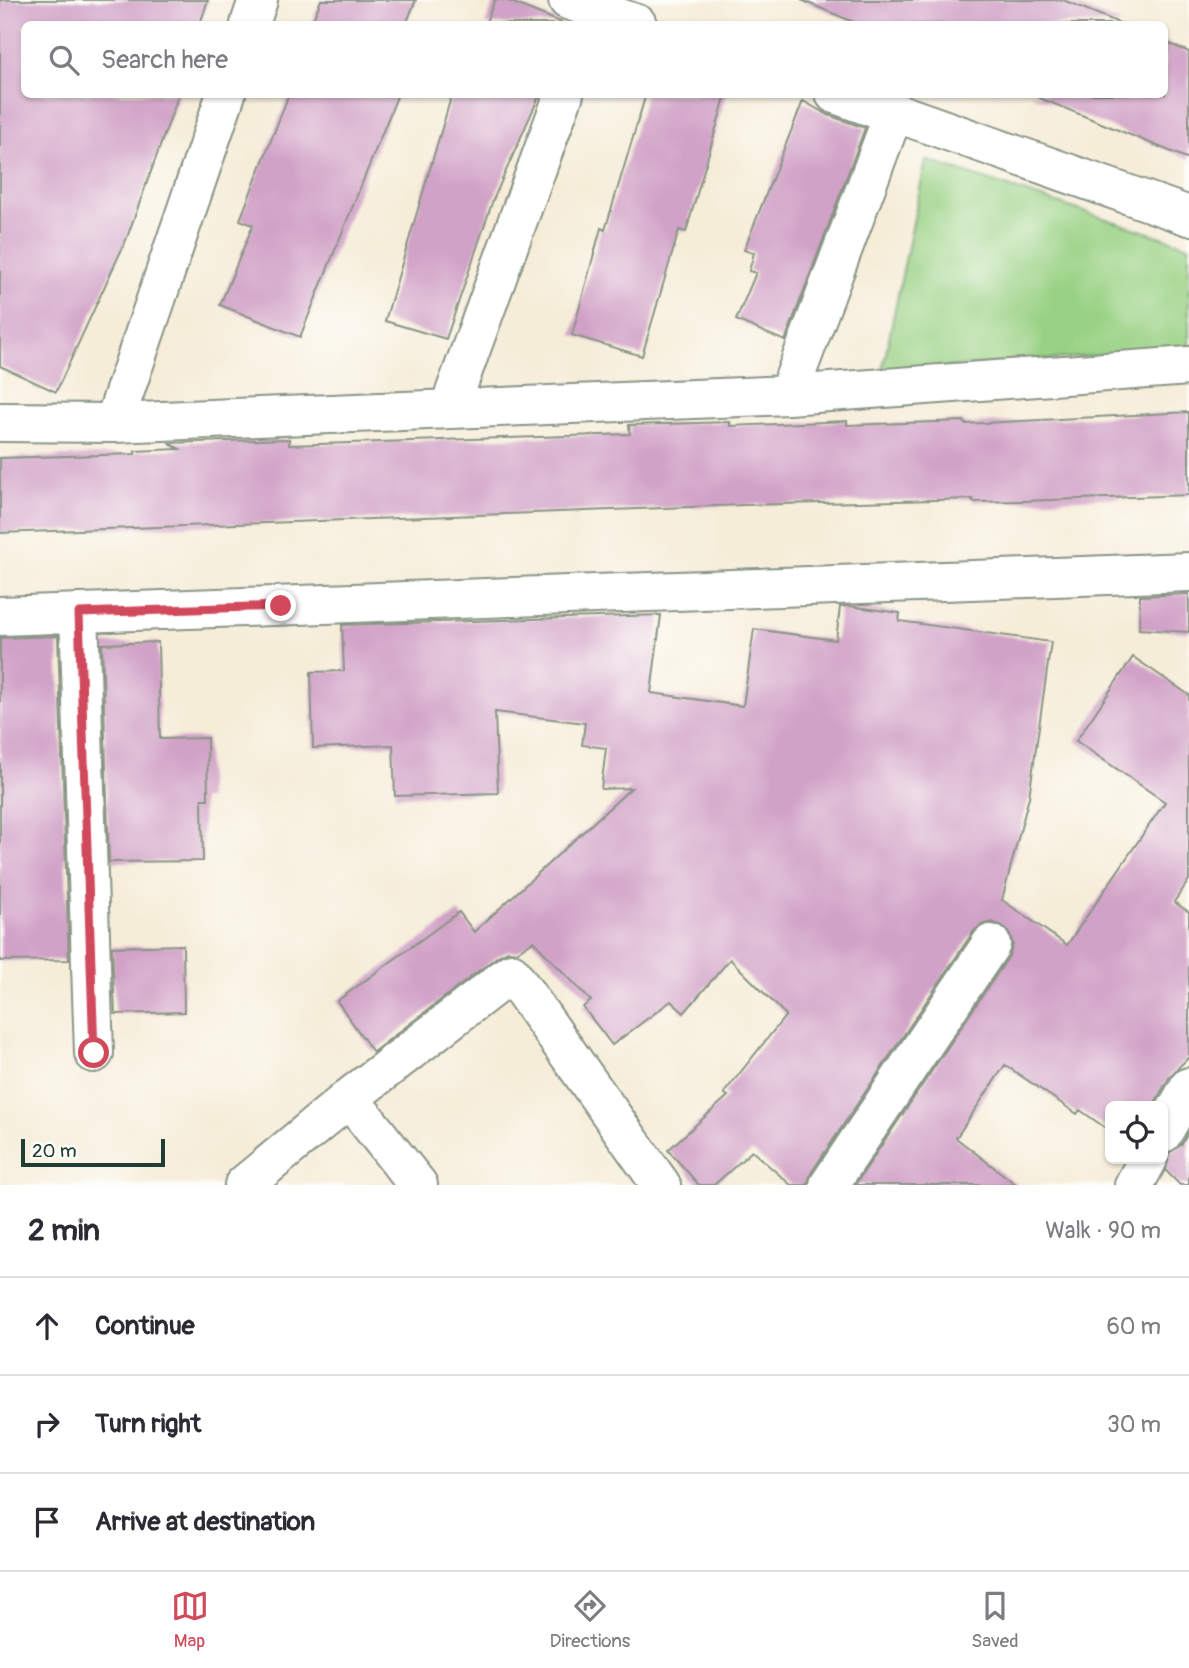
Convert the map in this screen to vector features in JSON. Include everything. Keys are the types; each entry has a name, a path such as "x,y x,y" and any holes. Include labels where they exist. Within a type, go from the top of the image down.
{"street":[{"path":"251,21 258,0"},
{"path":"584,11 625,21"},
{"path":"114,423 225,98"},
{"path":"449,408 563,98"},
{"path":"846,98 893,115"},
{"path":"788,395 894,111 1189,216"},
{"path":"0,422 114,423 788,395 1189,366"},
{"path":"0,616 1189,572"},
{"path":"79,613 94,1053"},
{"path":"829,1185 991,944"},
{"path":"244,1185 349,1098 511,973 661,1185"},
{"path":"1168,1124 1189,1087"},
{"path":"349,1098 418,1185"},
{"path":"1134,1185 1145,1164"}],"green space":[{"path":"926,160 1189,246 1189,349 882,372"}],"building":[{"path":"0,0 208,0 201,21 21,21 21,98 178,98 126,240 56,392 0,366"},
{"path":"321,0 416,0 407,21 312,21"},
{"path":"495,0 506,0 558,21 486,21"},
{"path":"801,0 1063,0 1115,21 851,21"},
{"path":"1168,43 1189,52 1189,159 1040,98 1168,98"},
{"path":"287,98 396,98 300,337 220,305 253,225 240,220"},
{"path":"451,98 538,98 493,200 446,339 385,321"},
{"path":"645,98 725,98 686,232 679,230 642,356 572,335 601,228 605,230"},
{"path":"803,101 828,115 865,128 785,341 736,320 756,273 749,271 754,253 744,250"},
{"path":"1189,412 1189,495 1023,501 973,502 973,499 743,505 0,533 0,458 135,454 135,451 180,449 168,443 289,439 289,445 630,434 629,425 730,422 730,426 847,421 847,425 964,421 965,424"},
{"path":"1189,594 1189,632 1139,629 1140,596"},
{"path":"840,607 900,613 899,621 1051,642 1029,797 1002,900 1067,945 1165,802 1076,741 1133,657 1189,695 1189,880 1174,902 1189,912 1189,1057 1170,1076 1156,1101 1105,1101 1105,1128 1080,1110 1077,1114 1005,1065 956,1138 1017,1185 855,1185 1009,956 1013,945 1010,934 1003,926 992,922 981,925 973,932 811,1173 807,1185 791,1185 752,1151 714,1185 699,1185 668,1150 728,1096 724,1093 786,1015 730,959 684,1013 671,1001 612,1045 583,1007 591,1001 533,941 517,952 508,951 498,956 373,1052 337,1001 459,912 474,932 631,788 601,789 606,748 582,745 585,723 495,712 498,793 395,796 393,745 313,748 311,672 344,671 342,625 661,615 651,693 743,706 754,629 836,640"},
{"path":"58,636 69,960 0,961 0,638"},
{"path":"158,642 160,739 207,738 208,799 202,799 203,861 109,862 102,644"},
{"path":"183,945 184,1012 115,1014 112,947"},
{"path":"1189,1131 1189,1185 1180,1185 1166,1171 1169,1153 1182,1144"}],"route":[{"path":"94,1053 79,613 281,606"}]}
